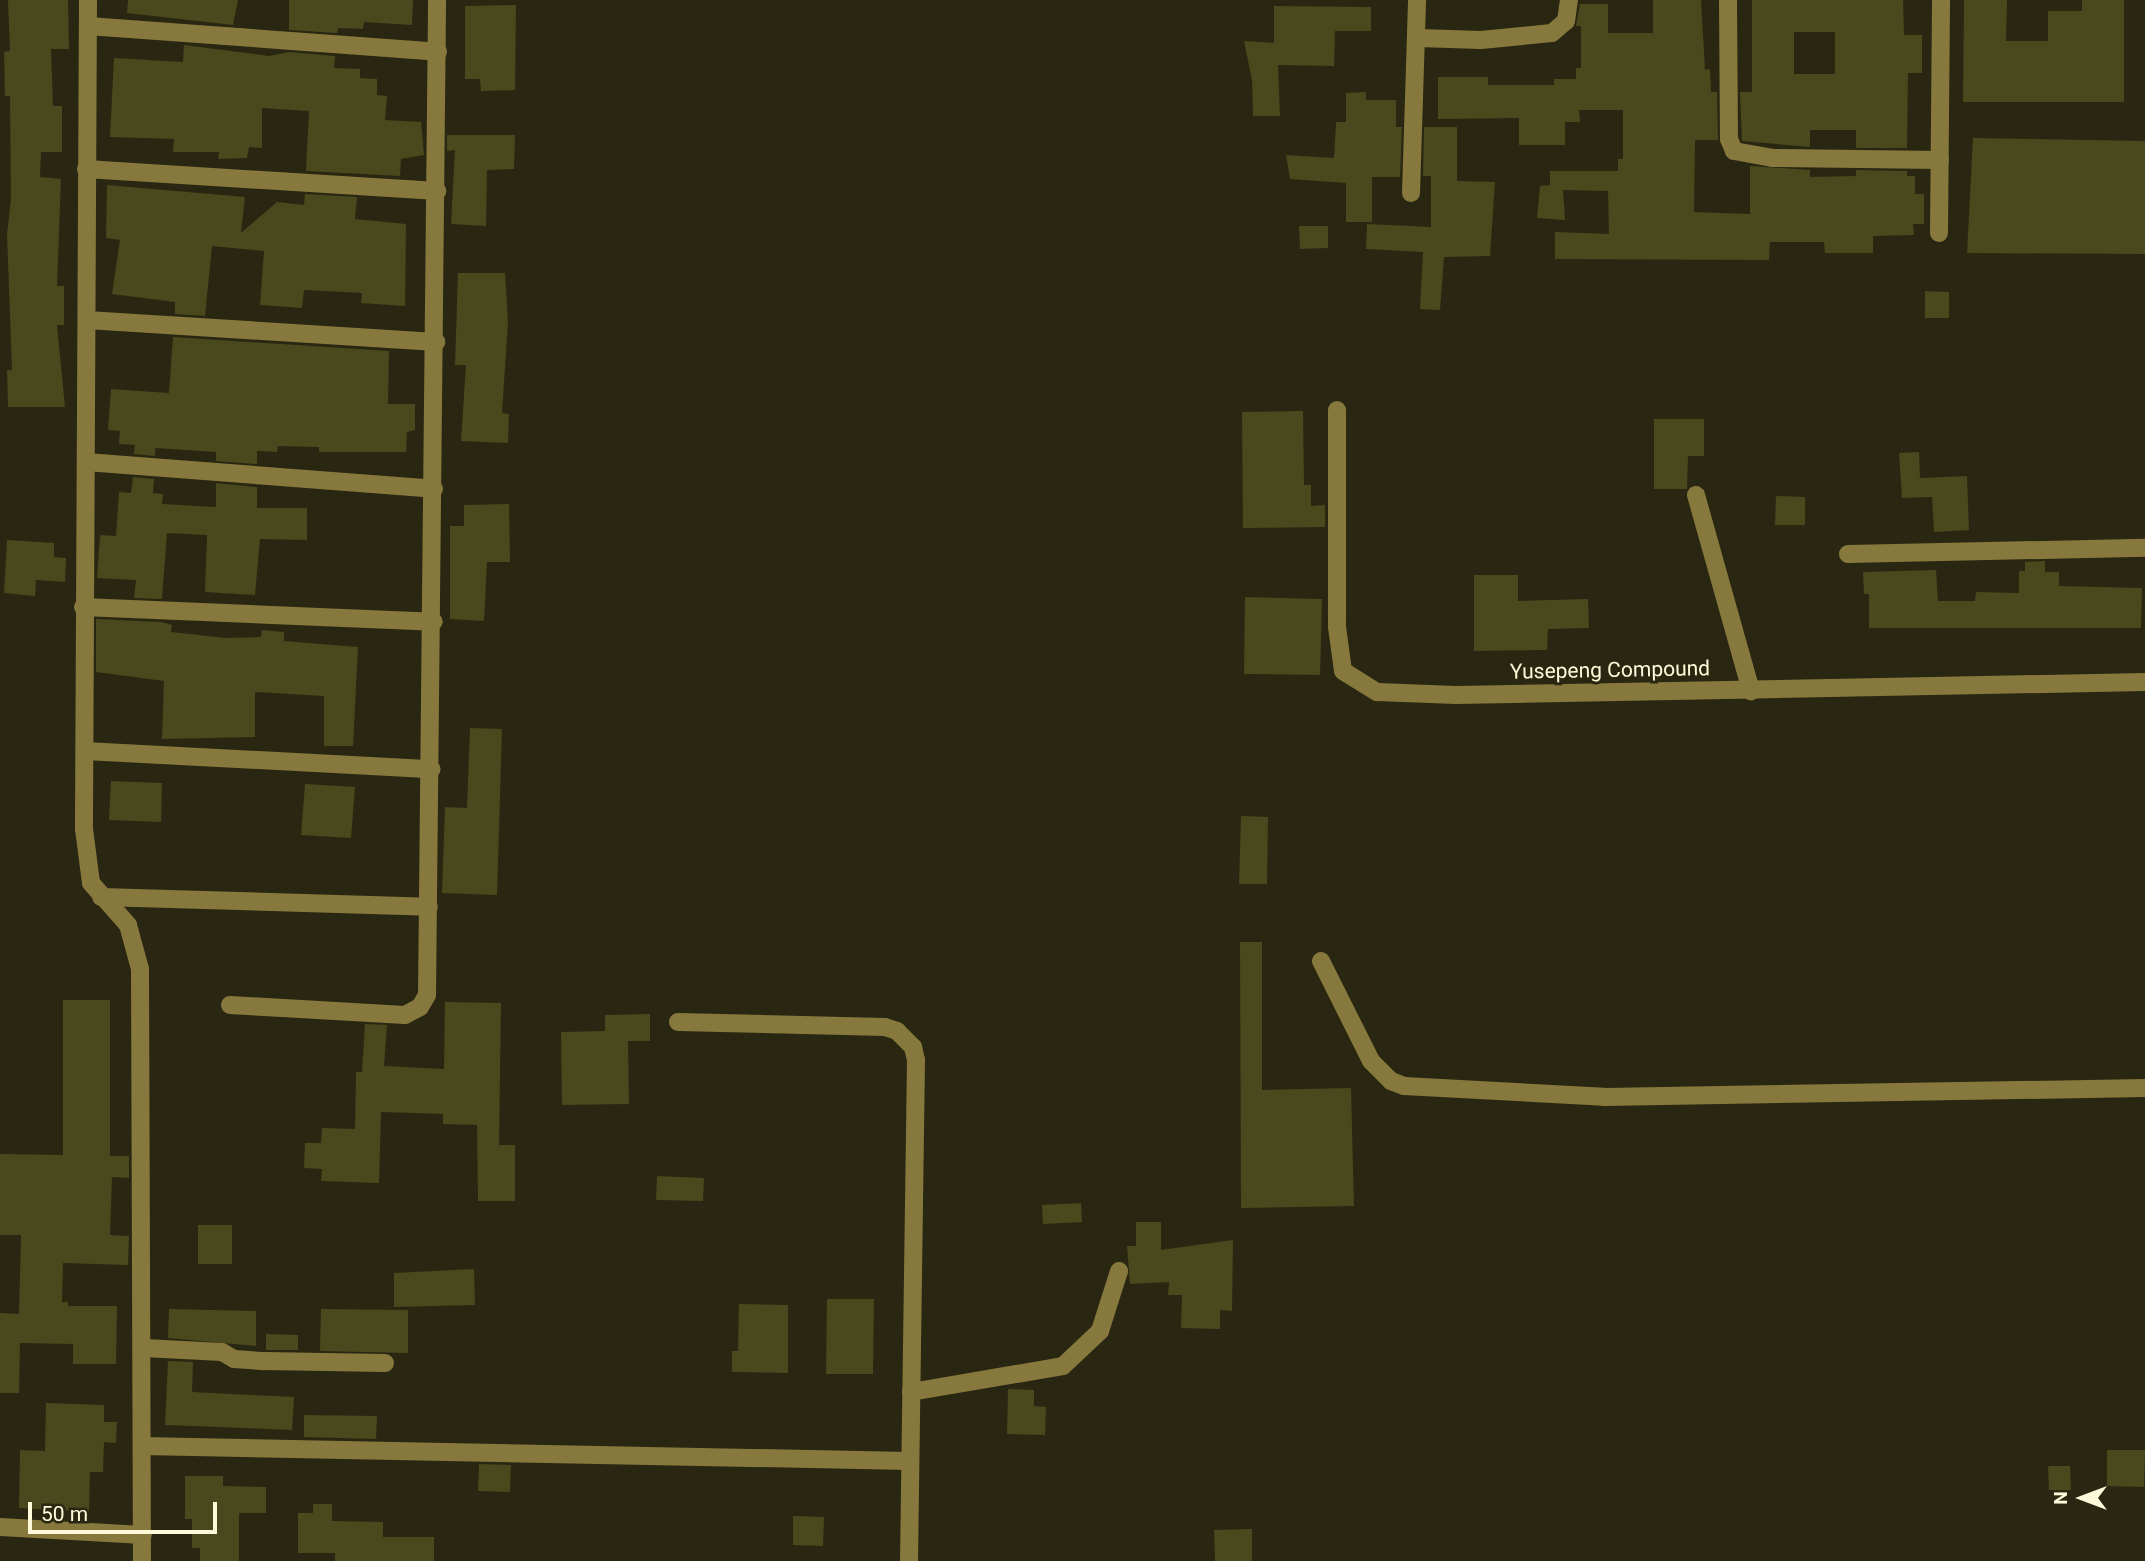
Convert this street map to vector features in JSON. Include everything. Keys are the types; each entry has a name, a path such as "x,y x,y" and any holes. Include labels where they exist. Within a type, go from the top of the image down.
{"street":[{"path":"88,0 83,607 85,864 101,897 128,925 141,969 144,1348 142,1561"},
{"path":"230,1005 405,1015 420,1007 427,995 434,622 438,0"},
{"path":"1412,193 1418,0"},
{"path":"1418,38 1481,40 1552,33 1566,21 1569,0"},
{"path":"1728,0 1729,139 1734,151 1772,158 1940,160"},
{"path":"1939,233 1941,0"},
{"path":"88,26 438,52"},
{"path":"86,169 437,191"},
{"path":"87,320 436,342"},
{"name":"Yusepeng Compound","path":"1337,410 1337,627 1343,671 1357,683 1377,692 1456,695 2145,682"},
{"path":"86,461 434,489"},
{"path":"1696,495 1751,691"},
{"path":"1848,554 2145,548"},
{"path":"83,607 434,622"},
{"path":"85,751 432,769"},
{"path":"101,897 429,907"},
{"path":"1321,961 1371,1061 1391,1082 1414,1088 1604,1097 2145,1088"},
{"path":"678,1022 885,1027 897,1031 913,1047 916,1060 909,1561"},
{"path":"911,1392 1063,1366 1100,1331 1119,1271"},
{"path":"144,1348 222,1352 234,1359 265,1361 385,1363"},
{"path":"142,1446 909,1461"},
{"path":"0,1527 143,1535"}],"building":[{"path":"8,0 68,0 69,49 51,49 53,106 62,106 62,152 41,152 40,177 61,179 57,286 64,286 64,325 57,325 65,407 8,407 7,370 12,370 7,234 11,198 10,96 5,96 4,52 10,51"},
{"path":"128,0 238,0 233,25 127,13"},
{"path":"289,0 413,0 412,25 364,22 363,29 338,28 337,33 289,30"},
{"path":"1653,0 1701,0 1705,70 1710,69 1711,92 1717,92 1718,140 1695,140 1694,212 1750,214 1750,166 1810,170 1810,177 1856,176 1856,170 1907,171 1907,176 1915,176 1915,194 1924,194 1924,224 1913,224 1914,235 1873,236 1873,253 1825,253 1824,242 1770,242 1769,260 1555,259 1555,232 1609,234 1608,191 1563,190 1565,220 1537,218 1540,186 1550,185 1550,171 1618,171 1618,159 1623,159 1623,110 1579,110 1580,122 1565,122 1565,145 1519,145 1519,118 1438,119 1438,77 1488,77 1488,85 1554,85 1554,79 1576,79 1576,68 1581,68 1581,26 1576,26 1580,4 1608,4 1608,33 1653,33"},
{"path":"1752,0 1903,0 1904,35 1922,35 1922,73 1908,73 1907,148 1856,148 1856,130 1810,130 1810,147 1742,141 1740,92 1752,92","holes":["1794,32 1835,32 1835,74 1794,74"]},
{"path":"1964,0 2007,0 2006,41 2048,41 2048,11 2082,11 2082,0 2124,0 2124,102 1963,102"},
{"path":"516,5 515,90 481,91 480,79 465,79 465,6"},
{"path":"1274,6 1371,7 1371,31 1335,31 1334,66 1278,65 1280,116 1253,116 1252,80 1244,41 1274,43"},
{"path":"184,45 269,56 289,52 335,56 334,68 360,69 360,78 377,79 377,95 387,96 385,120 421,122 424,155 401,159 400,176 306,171 309,111 262,108 262,148 249,147 247,158 218,159 219,152 173,152 174,139 110,137 114,58 183,62"},
{"path":"1366,92 1366,100 1396,100 1396,127 1402,127 1400,177 1372,177 1372,222 1346,222 1346,183 1290,179 1286,155 1334,158 1336,122 1346,122 1346,93"},
{"path":"1424,127 1457,127 1457,181 1495,182 1490,256 1444,257 1440,310 1420,309 1423,252 1366,249 1367,224 1431,227 1431,176 1423,176"},
{"path":"447,135 515,135 514,169 487,170 486,226 451,224 455,150 447,151"},
{"path":"1973,138 2145,141 2145,254 1967,253"},
{"path":"107,185 245,197 241,233 277,202 304,205 305,194 357,197 355,219 406,224 405,306 361,303 362,293 304,290 302,308 260,305 264,251 212,246 205,316 175,314 175,302 112,294 120,240 106,238"},
{"path":"1299,226 1328,226 1328,248 1300,249"},
{"path":"458,273 505,273 508,321 502,413 509,414 508,443 461,441 466,365 455,365"},
{"path":"1925,291 1949,292 1949,318 1925,318"},
{"path":"173,337 389,351 388,404 415,404 415,430 407,432 406,452 319,452 319,447 278,446 277,452 257,451 257,464 216,461 216,452 155,448 155,456 134,454 135,445 119,444 120,431 108,430 111,389 169,393"},
{"path":"1303,411 1304,485 1311,485 1311,506 1325,505 1325,527 1243,528 1242,412"},
{"path":"1654,419 1704,419 1704,456 1688,456 1687,489 1654,489"},
{"path":"1919,452 1920,478 1967,476 1969,530 1934,532 1932,497 1902,498 1899,453"},
{"path":"133,477 154,479 153,493 163,494 162,504 216,507 216,483 257,487 257,508 307,508 307,540 260,539 255,595 205,592 207,535 167,533 162,599 134,598 136,580 97,578 100,535 116,536 119,492 131,493"},
{"path":"1776,496 1805,497 1805,525 1775,525"},
{"path":"509,504 510,562 487,562 484,621 450,619 450,526 464,526 464,505"},
{"path":"7,540 54,543 54,557 66,558 65,582 36,580 35,596 4,593"},
{"path":"2045,561 2045,572 2059,572 2059,586 2142,588 2141,628 1869,628 1869,594 1864,594 1863,572 1936,570 1938,601 1975,601 1976,592 2019,593 2019,571 2025,571 2025,562"},
{"path":"1474,575 1518,575 1518,601 1588,599 1589,628 1548,629 1547,650 1474,651"},
{"path":"1245,597 1322,599 1320,675 1244,674"},
{"path":"96,619 161,622 172,625 171,632 226,638 261,637 262,630 284,632 284,641 358,647 353,746 324,746 324,696 255,692 255,737 162,739 164,681 96,672"},
{"path":"470,728 502,729 497,895 442,893 445,807 467,808"},
{"path":"111,781 162,783 161,822 109,820"},
{"path":"305,784 355,787 351,838 301,835"},
{"path":"1241,816 1268,817 1267,884 1239,884"},
{"path":"1240,942 1262,942 1262,1090 1351,1088 1354,1206 1241,1208"},
{"path":"63,1000 110,1000 110,1156 129,1156 129,1178 112,1177 110,1235 129,1236 128,1265 63,1263 62,1302 68,1302 68,1306 117,1306 116,1364 73,1364 73,1344 20,1343 19,1393 0,1393 0,1313 19,1314 21,1235 0,1235 0,1154 63,1155"},
{"path":"445,1002 501,1003 499,1145 515,1145 515,1201 478,1201 477,1125 443,1124 443,1114 381,1112 379,1183 321,1181 322,1169 304,1168 305,1143 321,1143 322,1128 355,1129 356,1072 362,1072 365,1024 387,1025 384,1066 444,1069"},
{"path":"650,1014 650,1041 628,1041 629,1104 562,1105 561,1032 605,1031 605,1015"},
{"path":"657,1176 704,1178 703,1201 656,1200"},
{"path":"1081,1203 1082,1222 1043,1224 1042,1205"},
{"path":"1136,1222 1161,1222 1161,1250 1233,1240 1232,1311 1220,1310 1220,1329 1181,1328 1182,1295 1168,1295 1169,1282 1130,1284 1127,1246 1136,1246"},
{"path":"198,1225 232,1225 232,1264 198,1264"},
{"path":"474,1269 475,1305 394,1307 394,1273"},
{"path":"827,1299 874,1299 873,1374 826,1374"},
{"path":"739,1304 788,1305 788,1373 732,1372 732,1351 738,1351"},
{"path":"169,1309 256,1311 256,1346 168,1338"},
{"path":"321,1309 408,1310 408,1353 320,1351"},
{"path":"266,1334 298,1335 298,1350 266,1350"},
{"path":"168,1361 193,1362 192,1392 294,1397 292,1430 165,1425"},
{"path":"1008,1389 1034,1390 1034,1406 1046,1407 1045,1435 1007,1434"},
{"path":"46,1403 104,1405 104,1422 117,1422 116,1443 104,1442 103,1472 90,1472 89,1512 19,1508 20,1450 45,1451"},
{"path":"304,1415 377,1416 376,1439 304,1437"},
{"path":"2107,1450 2145,1450 2144,1487 2107,1486"},
{"path":"479,1464 511,1465 510,1492 478,1491"},
{"path":"2048,1466 2070,1466 2071,1490 2049,1490"},
{"path":"185,1476 223,1476 223,1486 266,1487 266,1513 239,1513 239,1561 200,1561 200,1548 192,1548 192,1519 185,1519"},
{"path":"313,1504 332,1504 332,1521 383,1522 383,1537 434,1537 434,1561 335,1561 335,1553 298,1553 298,1513 313,1513"},
{"path":"793,1516 824,1517 823,1546 793,1545"},
{"path":"1252,1529 1252,1561 1215,1561 1214,1530"}]}
